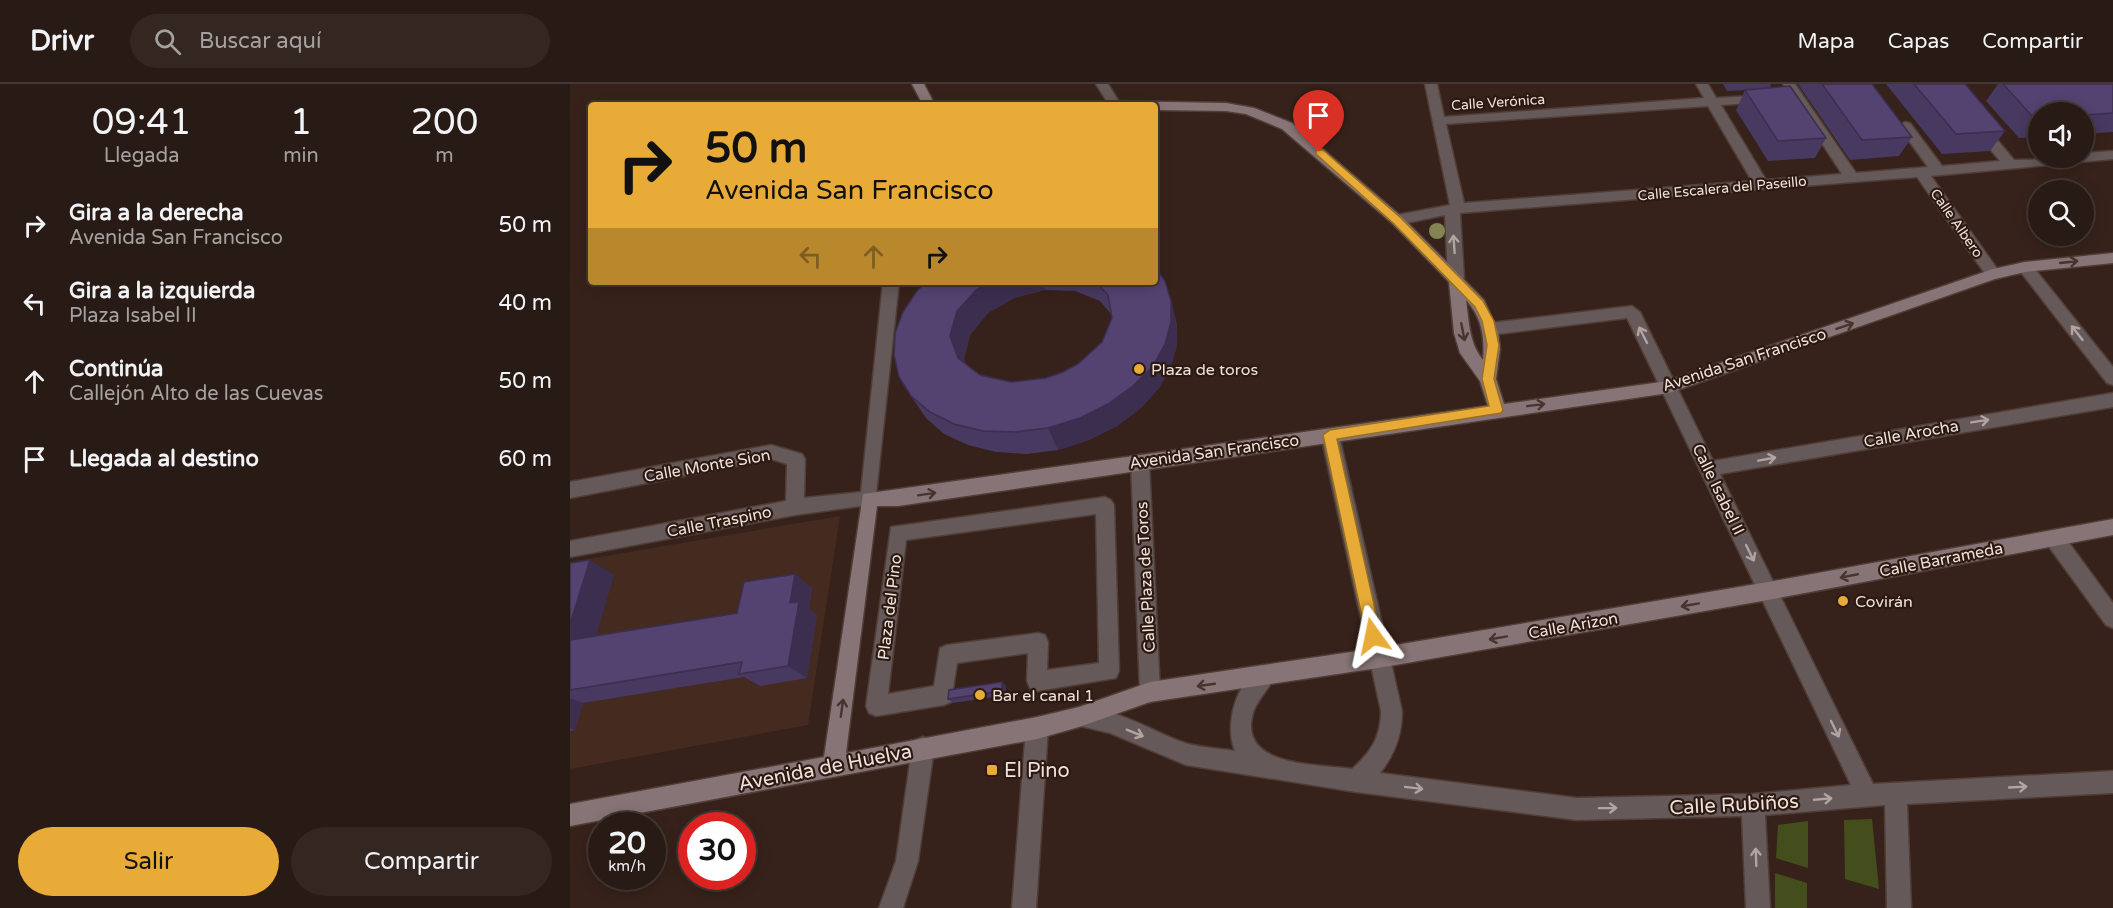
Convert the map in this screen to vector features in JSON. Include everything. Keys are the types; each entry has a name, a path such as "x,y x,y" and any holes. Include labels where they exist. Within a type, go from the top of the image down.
{"street":[{"path":"918,84 927,102"},
{"path":"1102,84 1111,102"},
{"path":"1431,84 1455,209 1456,278 1462,333 1468,353 1488,379 1497,410"},
{"path":"1702,84 1761,184"},
{"path":"1789,84 1852,178"},
{"name":"Calle Verónica","path":"1438,121 1776,98"},
{"path":"1158,105 1226,107 1269,117 1303,138 1397,220 1479,304 1490,329 1493,345 1488,379"},
{"path":"1973,120 2010,164"},
{"path":"1905,126 1938,171"},
{"name":"Calle Escalera del Paseillo","path":"1397,220 1455,209 2113,155"},
{"name":"Calle Albero","path":"1921,172 1993,274"},
{"name":"Avenida San Francisco","path":"869,499 898,498 1669,387 1993,274 2025,267 2113,258"},
{"path":"2025,267 2113,380"},
{"path":"834,766 869,499 891,285"},
{"name":"Calle Isabel II","path":"1490,329 1632,312 1867,795"},
{"name":"Calle Arocha","path":"1709,469 2113,400"},
{"path":"1079,717 1110,723 1186,754 1269,769 1356,781 1376,764 1386,749 1393,727 1389,691 1378,658 1330,435"},
{"name":"Calle Monte Sion","path":"570,490 771,452 796,459 795,507"},
{"name":"Calle Plaza de Toros","path":"1140,462 1150,692"},
{"name":"Calle Traspino","path":"570,549 795,507 869,499"},
{"name":"Plaza del Pino","path":"1105,505 1109,670 1037,681 1038,642 947,655 944,696 876,706 898,533 1105,505"},
{"name":"Calle Barrameda","path":"1768,591 2113,527"},
{"path":"2054,538 2113,619"},
{"name":"Calle Arizon","path":"1378,658 1768,591"},
{"path":"1079,717 1150,692 1264,677 1378,658"},
{"path":"1264,677 1247,700 1241,729 1245,749 1269,769"},
{"name":"Avenida de Huelva","path":"570,815 1037,728 1079,717"},
{"path":"1024,908 1037,728"},
{"path":"891,908 907,861 923,748"},
{"name":"Calle Rubiños","path":"1356,781 1577,809 1753,805 1896,793 2113,782"},
{"path":"1896,793 1899,908"},
{"path":"1753,805 1758,908"}],"shaded area":[{"path":"840,516 808,725 570,769 570,562"}],"green space":[{"path":"1872,819 1879,889 1845,879 1844,820"},
{"path":"1808,821 1808,868 1776,858 1778,825"},
{"path":"1775,873 1807,883 1807,908 1775,908"}],"building":[{"path":"1822,84 1872,84 1912,137 1862,140"},
{"path":"1914,84 1965,84 2005,131 1956,134"},
{"path":"2003,84 2113,84 2113,113 2094,114 2094,102 2028,102 2028,111"},
{"path":"1790,86 1826,138 1778,141 1745,90"},
{"name":"Plaza de toros","path":"1158,271 1165,281 1171,301 1171,322 1165,344 1153,366 1133,386 1108,404 1080,418 1048,428 1015,432 983,431 954,424 930,412 911,396 899,377 894,355 895,333 903,312 923,285 984,285 976,290 957,311 950,336 958,358 980,375 1011,382 1046,378 1078,364 1102,342 1112,318 1108,295 1099,285 1158,285"},
{"path":"590,560 570,624 570,563"},
{"path":"795,574 790,603 799,602 788,666 739,674 742,662 570,690 570,640 737,613 744,582"},
{"path":"1002,682 1002,691 948,699 949,690"}],"place":[{"name":"Plaza de toros","path":"1139,369"},
{"name":"Covirán","path":"1843,601"},
{"name":"Bar el canal 1","path":"980,695"},
{"name":"El Pino","path":"992,770"}],"route":[{"path":"1319,152 1397,220 1456,278 1479,304 1488,321 1493,345 1488,379 1497,410 1330,435 1373,636"}]}
